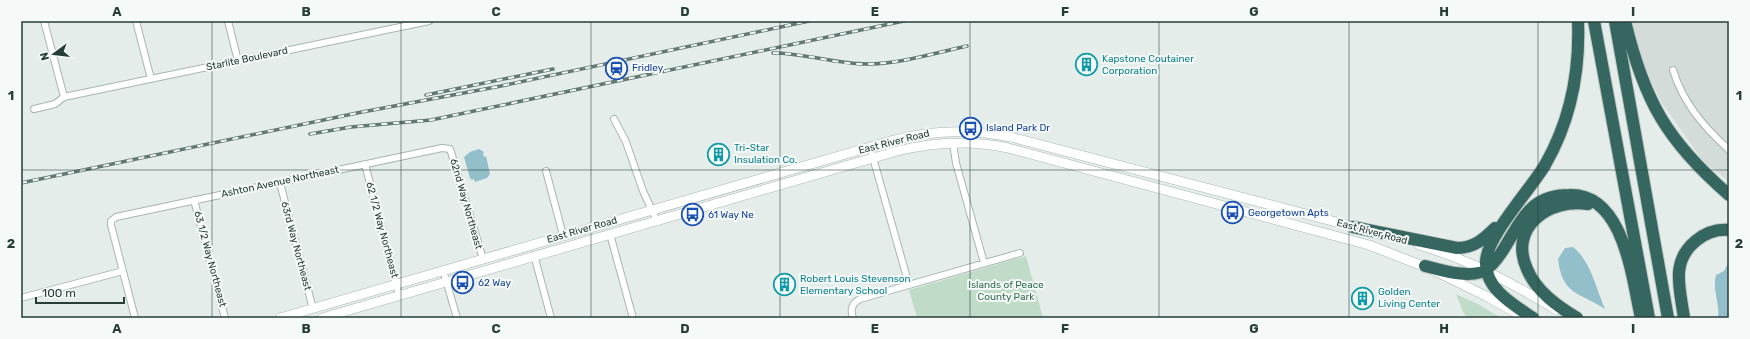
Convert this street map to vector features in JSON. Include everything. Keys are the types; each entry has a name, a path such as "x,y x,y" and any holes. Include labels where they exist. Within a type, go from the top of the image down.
{"highway":[{"path":"1533,318 1496,290 1490,281 1486,270 1486,258 1490,245 1496,234 1535,180 1549,156 1565,120 1576,71 1578,21"},
{"path":"1594,21 1649,318"},
{"path":"1614,21 1668,318"},
{"path":"1625,21 1642,79 1662,122 1694,163 1729,195"},
{"path":"1425,266 1463,274 1472,274 1486,270 1496,260 1526,215 1534,206 1560,195 1580,196 1595,202 1608,214 1618,228 1641,318"},
{"path":"1353,227 1450,247 1466,247 1474,245 1486,236 1522,199"},
{"path":"1577,318 1541,291 1531,277 1524,258 1523,243 1525,235 1538,216 1548,209 1560,204 1575,203 1590,205 1599,207 1608,214"},
{"path":"1684,318 1679,278 1681,263 1685,254 1702,236 1717,231 1729,230"}],"main road":[{"name":"East River Road","path":"280,318 292,316 443,270 870,147 910,136 932,132 950,131 990,133 1353,227 1442,252 1486,270 1572,318"},
{"name":"East River Road","path":"322,318 534,255 911,147 932,143 953,142 989,144 1046,158 1363,243 1425,266 1482,294 1525,318"}],"street":[{"path":"44,21 64,97"},
{"path":"136,21 151,79"},
{"path":"228,21 238,61"},
{"name":"Starlite Boulevard","path":"34,109 55,104 64,97 429,21"},
{"path":"1673,70 1678,87 1697,116 1705,127 1729,150"},
{"path":"614,119 626,142 643,191 657,221"},
{"path":"953,142 956,163 984,263"},
{"path":"870,147 909,285"},
{"name":"Ashton Avenue Northeast","path":"123,270 111,225 111,221 116,217 442,148 450,149"},
{"name":"62nd Way Northeast","path":"450,149 483,259"},
{"name":"62 1/2 Way Northeast","path":"365,164 399,295"},
{"path":"546,171 563,235"},
{"name":"63rd Way Northeast","path":"280,183 313,309"},
{"name":"63 1/2 Way Northeast","path":"194,200 225,318"},
{"path":"610,234 633,318"},
{"path":"853,318 851,311 853,305 860,299 1020,253"},
{"path":"534,255 551,318"},
{"path":"21,298 123,270 135,318"},
{"path":"443,270 457,318"}],"shaded area":[{"path":"1631,21 1729,21 1729,182 1703,161 1661,102 1645,69"}],"green space":[{"name":"Islands of Peace County Park","path":"1026,256 1043,318 917,318 909,290"},
{"path":"1456,294 1480,305 1501,318 1468,318 1463,312"}],"water":[{"path":"479,149 484,152 484,157 486,156 490,174 487,178 475,182 474,179 472,180 470,178 464,157 470,152"},
{"path":"1573,247 1589,267 1605,309 1573,291 1563,280 1558,259 1565,248"},
{"path":"1729,262 1729,318 1718,318 1715,286 1716,275 1724,271"}],"railway":[{"path":"21,183 357,113 501,86 809,21"},
{"path":"310,134 351,127 431,120 904,21"},
{"path":"773,53 798,55 846,63 870,64 907,60 967,46"},
{"path":"426,95 553,69"}],"place":[{"name":"Kapstone Coutainer Corporation","path":"1087,65"},
{"name":"Fridley","path":"617,68"},
{"name":"Island Park Dr","path":"971,128"},
{"name":"Tri-Star Insulation Co.","path":"718,154"},
{"name":"Georgetown Apts","path":"1233,213"},
{"name":"61 Way Ne","path":"693,215"},
{"name":"62 Way","path":"462,283"},
{"name":"Robert Louis Stevenson Elementary School","path":"785,285"},
{"name":"Golden Living Center","path":"1363,298"}]}
